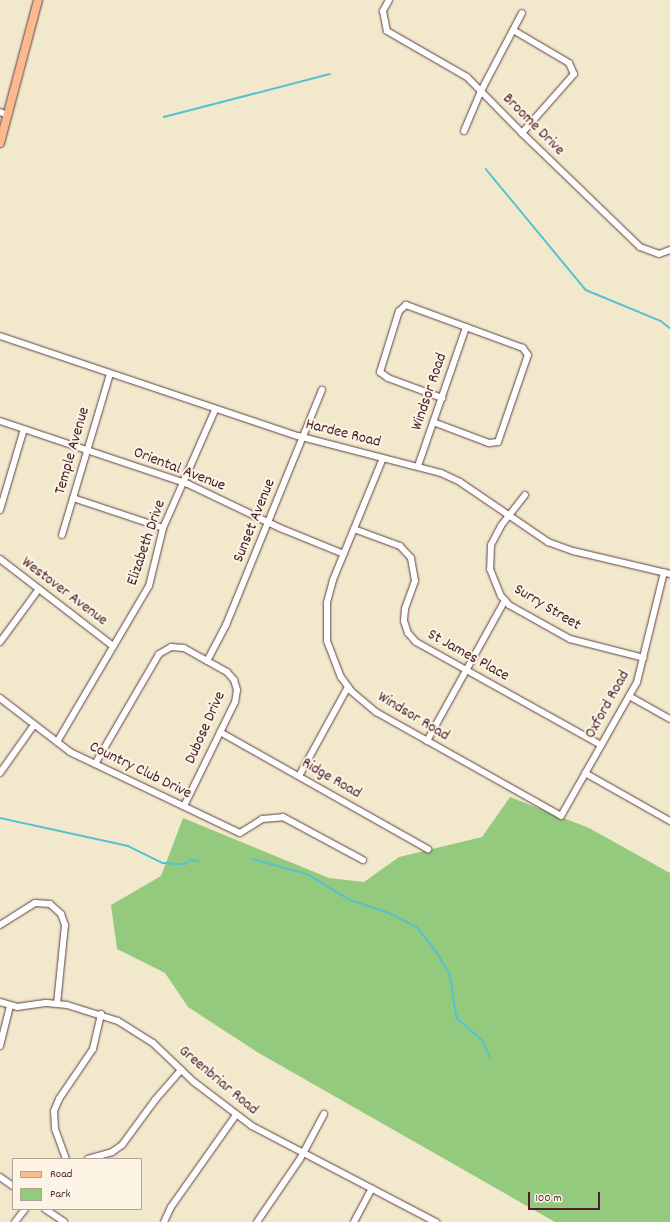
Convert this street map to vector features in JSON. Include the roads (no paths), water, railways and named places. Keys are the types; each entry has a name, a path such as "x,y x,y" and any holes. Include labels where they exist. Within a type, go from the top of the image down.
{"main road":[{"path":"0,143 4,114 38,0"}],"street":[{"name":"Broome Drive","path":"389,0 383,11 387,31 459,70 640,247 659,254 670,250"},
{"path":"464,131 481,91 522,13"},
{"path":"513,30 570,63 574,74 522,133"},
{"path":"433,422 489,443 498,442 528,358 527,351 410,305 399,311 380,372 388,378 442,398"},
{"name":"Windsor Road","path":"418,466 466,327"},
{"name":"Hardee Road","path":"0,336 215,410 303,438 418,466 451,477 539,538 563,548 667,573"},
{"name":"Temple Avenue","path":"62,535 110,374"},
{"name":"Sunset Avenue","path":"207,661 226,625 322,390"},
{"name":"Elizabeth Drive","path":"57,742 149,586 163,528 215,410"},
{"name":"Oriental Avenue","path":"0,421 183,482 268,523 344,554"},
{"path":"0,510 24,429"},
{"name":"Windsor Road","path":"383,458 330,590 325,619 326,634 333,661 348,687 376,712 561,816 571,799"},
{"name":"Surry Street","path":"525,495 495,536 489,557 492,578 505,600 570,639 644,658"},
{"path":"73,498 163,528"},
{"name":"St James Place","path":"354,529 400,546 408,554 414,565 415,577 404,615 408,633 423,647 601,745"},
{"name":"Westover Avenue","path":"0,560 113,646"},
{"name":"Oxford Road","path":"571,799 640,674 667,573"},
{"path":"0,642 39,589"},
{"path":"427,741 505,600"},
{"name":"Dubose Drive","path":"95,764 159,654 171,647 180,647 227,672 236,685 237,696 184,806"},
{"path":"299,776 348,687"},
{"path":"629,696 670,719"},
{"name":"Country Club Drive","path":"0,698 57,742 95,764 240,833 262,819 283,817 363,860"},
{"path":"0,773 34,725"},
{"name":"Ridge Road","path":"220,732 428,849"},
{"path":"585,773 670,821"},
{"path":"0,925 35,903 50,904 61,914 65,925 57,1004"},
{"name":"Greenbriar Road","path":"0,1002 10,1006 24,1007 57,1004 101,1014 143,1036 236,1115 303,1153 436,1222"},
{"path":"0,1046 10,1006"},
{"path":"66,1158 55,1129 54,1112 59,1099 93,1049 101,1014"},
{"path":"91,1158 112,1152 122,1145 155,1100 182,1070"},
{"path":"257,1222 303,1153 324,1114"},
{"path":"164,1222 171,1207 236,1115"},
{"path":"0,1177 12,1185"},
{"path":"354,1222 372,1188"},
{"path":"15,1222 24,1210"},
{"path":"46,1210 64,1222"}],"waterway":[{"path":"164,117 330,74"},
{"path":"486,169 586,290 661,321 670,328"},
{"path":"0,818 128,846 163,863 185,864 191,860 198,861"},
{"path":"253,859 307,874 350,900 387,912 417,927 436,951 450,974 457,1018 483,1041 490,1057"}]}
